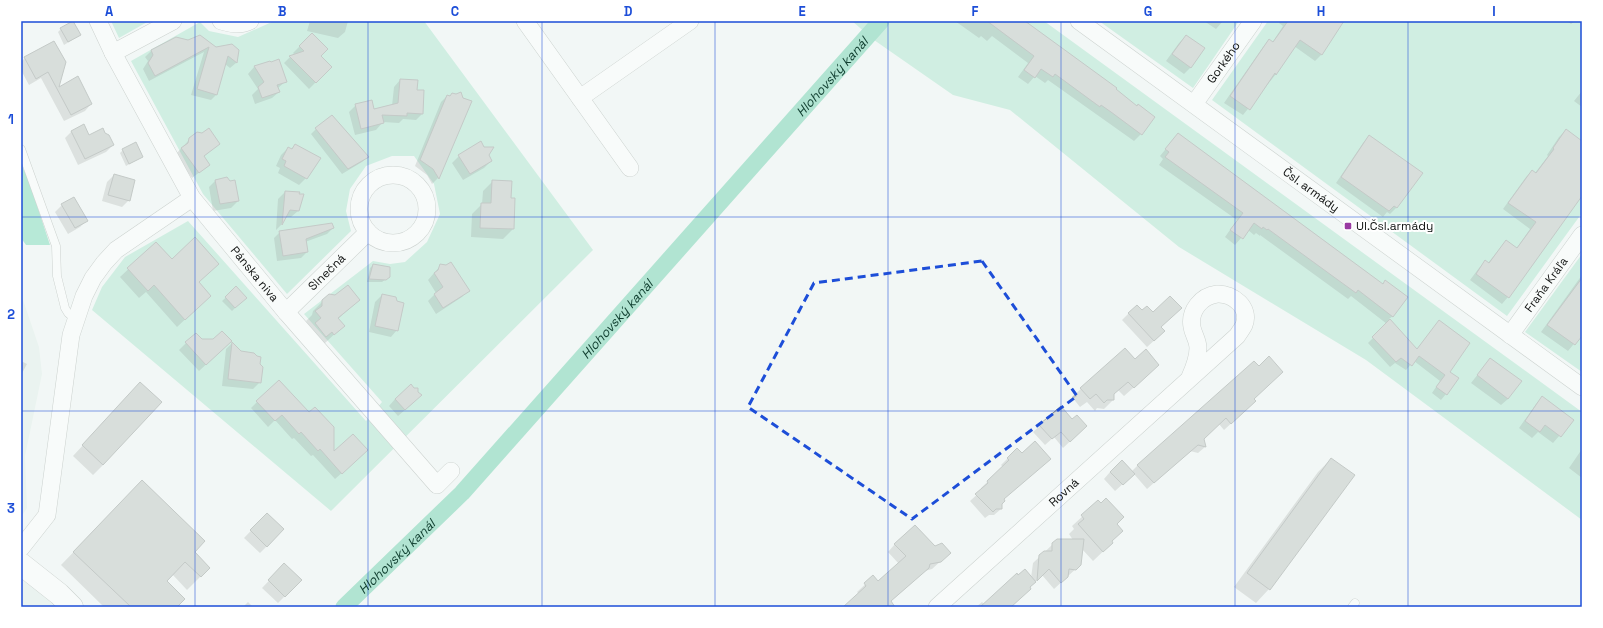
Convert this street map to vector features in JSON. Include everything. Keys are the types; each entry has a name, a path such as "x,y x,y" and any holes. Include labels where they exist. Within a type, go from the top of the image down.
{"main road":[{"path":"21,564 59,594 72,607"}],"street":[{"name":"Pánska niva","path":"98,21 113,53 192,198 286,312 437,485 452,471"},
{"path":"113,53 173,21"},
{"path":"221,21 233,24 250,21"},
{"path":"525,21 630,168"},
{"path":"580,98 690,21"},
{"name":"Čsl. armády","path":"1079,21 1582,387"},
{"name":"Gorkého","path":"1194,104 1253,21"},
{"path":"396,174 407,177 424,193 427,203 427,214 424,224 417,233 403,241 387,242 377,239 368,232 362,222 359,211 360,199 365,189 373,180 396,174"},
{"path":"21,548 47,515 71,335 75,319 84,296 93,278 116,250 192,198"},
{"name":"Slnečná","path":"286,312 368,232"},
{"name":"Fraňa Kráľa","path":"1510,334 1582,235"},
{"name":"Rovná","path":"938,607 1237,336 1244,325 1245,312 1241,304 1226,294 1207,296 1194,309 1191,318 1198,347 1196,362 1190,377"}],"lane":[{"path":"21,149 56,246 57,276 65,308 68,314 75,319"}],"highlighted area":[{"path":"982,261 1077,396 912,519 748,407 814,283"}],"shaded area":[{"path":"21,294 39,347 42,374 25,456 27,508 21,517"},
{"path":"21,571 55,607 21,607"}],"green space":[{"path":"111,21 149,21 119,38"},
{"path":"274,21 424,21 593,250 331,511 92,310 102,287 125,257 188,221 366,421 382,402 304,314 373,261 390,264 405,262 427,242 440,214 434,184 414,156 392,156 366,166 350,189 346,211 351,231 287,294 203,194 131,61 200,22 209,31 238,37"},
{"path":"852,21 1044,21 1582,412 1582,520 1366,360 1179,247 1010,110 953,95 874,40"},
{"path":"1099,21 1239,21 1193,88"},
{"path":"1268,21 1582,21 1582,213 1507,316 1212,100"},
{"path":"21,163 30,184 50,245 26,245 21,238"},
{"path":"1582,254 1582,372 1525,332"}],"building":[{"path":"73,21 81,35 68,42 60,28"},
{"path":"987,21 1025,21 1117,88 1116,89 1137,106 1138,104 1155,117 1142,135 1055,74 1053,77 1041,69 1035,78 1024,70 1034,56"},
{"path":"1288,21 1344,21 1322,55 1300,40 1250,110 1230,96 1269,39 1273,42"},
{"path":"312,33 328,49 321,56 332,67 316,83 289,56 304,51 299,46"},
{"path":"200,35 216,47 232,44 239,50 237,63 228,56 217,95 197,89 209,47 155,76 148,63 153,55 151,50 176,37 188,40"},
{"path":"1186,35 1205,48 1191,68 1172,54"},
{"path":"54,41 66,62 59,87 78,76 92,104 71,115 48,72 36,79 24,57"},
{"path":"279,59 287,82 277,85 280,92 262,98 258,87 264,82 254,66"},
{"path":"400,79 418,80 417,90 424,90 423,114 407,113 407,116 382,115 384,123 361,129 355,104 372,100 374,109 398,103"},
{"path":"461,92 463,98 472,101 439,179 433,169 420,160 447,95 450,96 452,93 456,94"},
{"path":"332,115 369,157 348,169 315,128"},
{"path":"84,124 89,135 103,128 105,133 109,135 114,145 85,159 71,131"},
{"path":"209,128 220,144 204,156 210,165 199,173 181,148 188,143 189,138 197,132 202,133"},
{"path":"1566,129 1582,141 1582,196 1509,298 1476,274 1485,260 1489,263 1506,240 1517,248 1536,222 1508,203 1532,170 1536,173 1554,149 1553,148"},
{"path":"1178,133 1383,284 1385,280 1408,297 1393,317 1358,290 1356,293 1268,229 1267,230 1263,227 1262,229 1254,223 1243,239 1230,230 1243,213 1165,157 1169,152 1165,149"},
{"path":"1369,135 1423,173 1397,208 1394,206 1389,211 1341,177"},
{"path":"481,141 484,147 494,147 489,155 492,161 470,174 458,155"},
{"path":"136,142 143,157 129,164 122,149"},
{"path":"295,144 321,158 307,179 284,166 286,161 282,159 288,147 292,149"},
{"path":"114,174 135,180 130,201 108,195"},
{"path":"227,177 230,181 235,180 239,201 220,204 215,180"},
{"path":"492,180 512,181 511,198 515,198 514,229 480,228 481,203 491,203"},
{"path":"285,191 300,192 299,194 304,194 299,211 290,210 282,225"},
{"path":"74,197 88,221 75,228 61,204"},
{"path":"332,223 334,228 306,239 308,252 283,256 279,231"},
{"path":"195,237 219,264 199,282 211,296 185,320 154,285 148,291 127,268 156,242 172,259"},
{"path":"451,262 470,291 443,308 434,294 443,287 434,273 438,270 440,264 446,265"},
{"path":"373,264 390,267 390,277 386,280 369,279"},
{"path":"1582,278 1582,336 1575,345 1547,325"},
{"path":"348,285 360,300 338,318 345,326 334,335 332,332 326,337 315,323 321,318 315,311 322,306 322,300 329,294 335,295"},
{"path":"236,286 247,298 235,308 225,297"},
{"path":"382,294 396,297 397,301 404,303 398,331 375,326"},
{"path":"1170,296 1182,308 1161,327 1165,331 1154,341 1128,313 1137,305 1142,310 1147,306 1153,312"},
{"path":"1390,319 1417,349 1439,320 1470,343 1450,372 1459,378 1447,395 1436,387 1445,375 1419,356 1412,366 1401,358 1396,362 1372,337"},
{"path":"222,331 232,341 206,365 185,342 196,333 202,339 213,339"},
{"path":"232,342 241,351 254,353 261,357 260,364 263,367 261,383 228,379"},
{"path":"1125,348 1135,359 1146,349 1159,365 1134,388 1128,382 1114,394 1114,400 1107,400 1104,403 1096,394 1090,399 1080,388"},
{"path":"1269,356 1283,372 1254,399 1256,401 1231,424 1226,418 1204,439 1206,447 1198,445 1154,483 1137,465 1254,361 1259,366"},
{"path":"1490,358 1522,381 1508,399 1477,375"},
{"path":"279,380 309,412 315,407 334,427 334,451 353,434 368,450 342,474 320,449 318,451 301,432 299,434 282,415 275,421 256,401"},
{"path":"140,382 162,402 103,465 82,445"},
{"path":"411,384 414,388 418,388 418,392 422,395 405,410 395,399"},
{"path":"1542,396 1574,420 1561,437 1545,425 1540,432 1525,421"},
{"path":"1061,406 1072,419 1077,415 1087,426 1070,442 1061,432 1052,439 1039,425"},
{"path":"1035,441 1051,459 1004,499 1005,501 1002,504 1002,509 996,509 993,512 975,494 988,483 987,481 1009,460 1007,458 1017,448 1022,453"},
{"path":"1331,458 1355,475 1270,590 1247,573"},
{"path":"1122,460 1135,474 1123,485 1110,472"},
{"path":"142,480 205,541 195,552 210,568 201,577 185,562 167,581 185,599 177,607 131,607 73,552"},
{"path":"1106,498 1124,517 1117,524 1123,531 1103,552 1078,524 1084,519 1081,515 1098,500 1101,503"},
{"path":"267,513 284,529 267,547 250,530"},
{"path":"915,525 935,546 942,543 951,553 941,562 930,564 929,568 891,601 895,607 843,607 866,586 864,583 873,575 878,581 906,556 894,544"},
{"path":"1057,539 1084,539 1081,565 1076,570 1069,569 1068,577 1061,583 1049,569 1037,581 1039,555 1044,551 1052,551 1052,543"},
{"path":"284,563 302,580 285,597 268,580"},
{"path":"1025,569 1036,582 1030,587 1031,589 1011,607 980,607 1017,573 1018,575"}],"waterway":[{"name":"Hlohovský kanál","path":"344,607 462,493 881,21"}],"place":[{"name":"Ul.Čsl.armády","path":"1348,226"}]}
